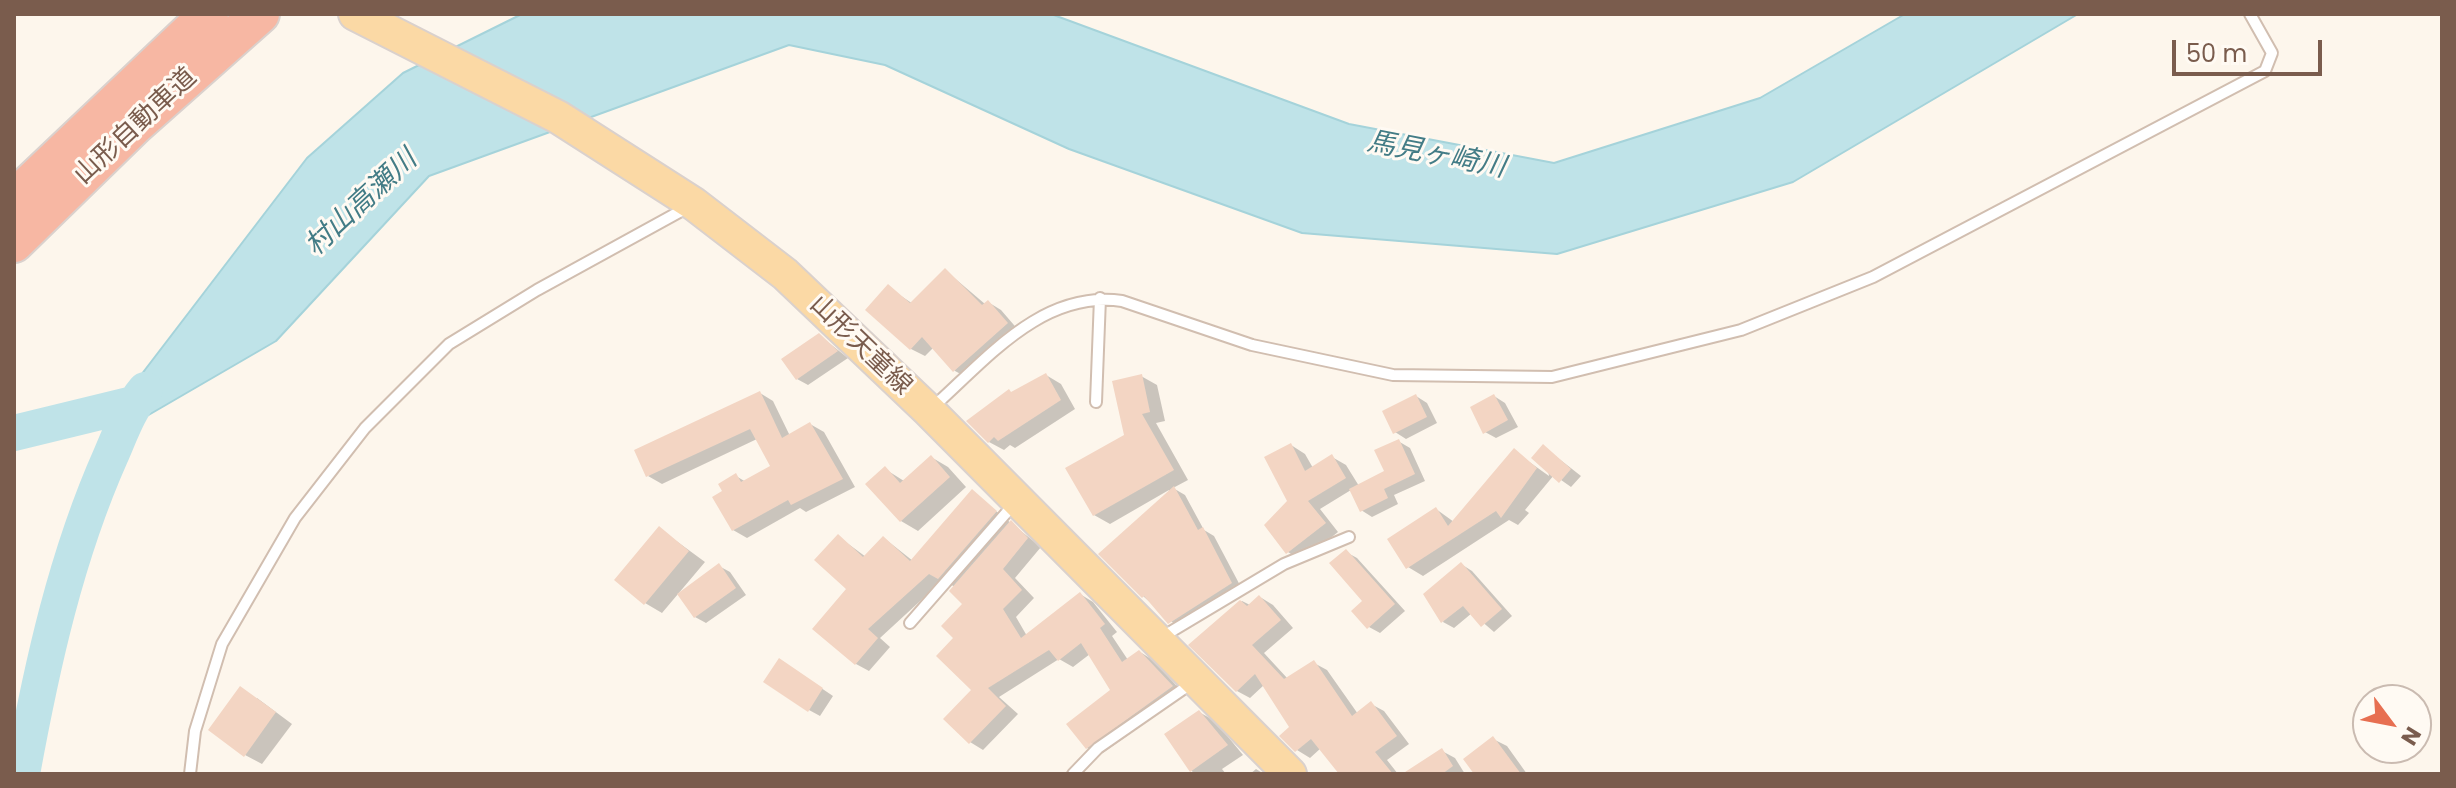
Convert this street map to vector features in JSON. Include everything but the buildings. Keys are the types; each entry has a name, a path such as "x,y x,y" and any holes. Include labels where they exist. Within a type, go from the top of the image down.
{"highway":[{"name":"山形自動車道","path":"14,199 209,14"},
{"name":"山形自動車道","path":"14,243 136,124 260,14"}],"main road":[{"name":"山形天童線","path":"355,14 558,117 694,204 785,274 929,411 1290,774"}],"lane":[{"path":"929,411 1018,332 1049,311 1100,298 1122,301 1252,345 1393,375 1552,377 1741,330 1873,277 2265,71 2272,53 2250,14"},
{"path":"190,774 195,731 222,644 295,518 365,428 449,344 537,290 694,204"},
{"path":"1096,402 1100,298"},
{"path":"910,623 1016,501"},
{"path":"1157,640 1284,564 1349,537"},
{"path":"1073,774 1098,748 1197,679"}],"water":[{"name":"馬見ヶ崎川","path":"522,14 1051,14 1349,124 1554,163 1760,98 1905,14 2078,14 1793,182 1557,254 1302,233 1069,149 885,65 789,45 429,176 276,341 121,431 115,409 307,158 403,73"}],"waterway":[{"name":"村山高瀬川","path":"22,774 47,652 68,572 95,493 122,429 145,390"},
{"path":"14,433 133,404"}]}
